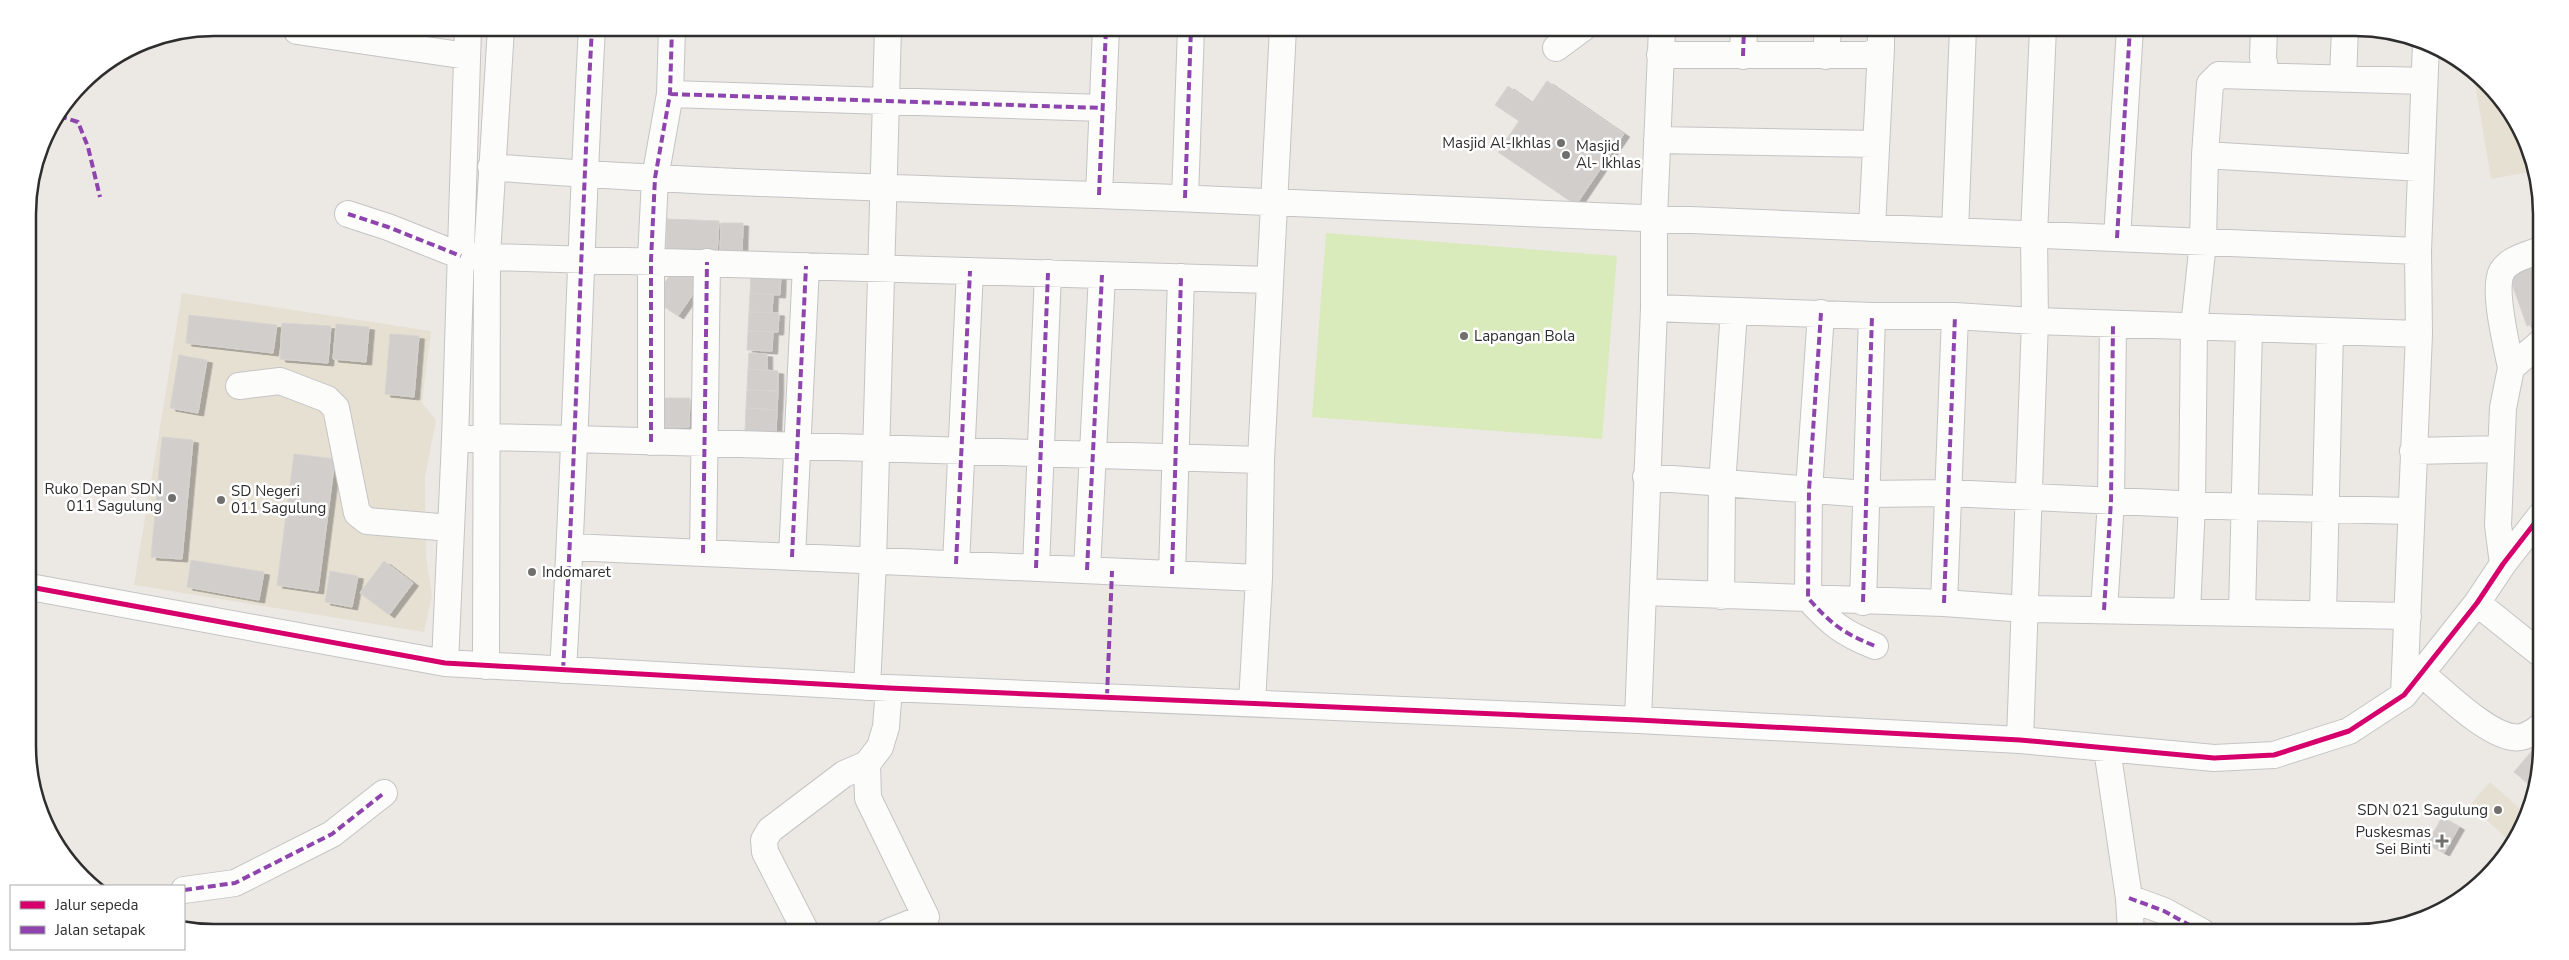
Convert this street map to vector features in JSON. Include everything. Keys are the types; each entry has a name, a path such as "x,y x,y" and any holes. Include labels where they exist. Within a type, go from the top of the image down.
{"street":[{"path":"331,36 467,56"},
{"path":"445,664 455,440 468,36"},
{"path":"486,666 487,255 500,36"},
{"path":"563,670 571,547 584,174 592,36"},
{"path":"651,442 651,260 655,178 670,94 672,36"},
{"path":"802,924 765,852 764,840 770,830 844,774 867,764 880,747 886,727 878,687 873,560 888,36"},
{"path":"1099,195 1106,36"},
{"path":"1185,198 1191,36"},
{"path":"1252,703 1283,36"},
{"path":"1556,48 1572,36"},
{"path":"1638,720 1654,308 1654,218 1661,36"},
{"path":"1742,56 1743,36"},
{"path":"1826,56 1827,36"},
{"path":"1955,231 1963,36"},
{"path":"2020,740 2035,321 2034,235 2043,36"},
{"path":"2117,238 2130,36"},
{"path":"2264,36 2263,57 2266,75"},
{"path":"2343,79 2345,36"},
{"path":"1660,55 1869,56 1881,38"},
{"path":"1872,228 1881,38"},
{"path":"2404,695 2410,511 2419,334 2418,251 2426,51"},
{"path":"2187,612 2192,503 2194,327 2203,242 2205,155 2210,84 2219,75 2266,75 2424,82"},
{"path":"670,94 1103,108"},
{"path":"1657,140 1876,144"},
{"path":"2205,155 2421,168"},
{"path":"491,167 655,178 882,188 1185,198 2418,251"},
{"path":"348,214 388,227 461,256 487,255 1270,280"},
{"path":"2503,564 2498,526 2501,449 2503,408 2511,368 2498,287 2503,270 2518,259 2533,253"},
{"path":"703,553 703,443 707,262"},
{"path":"792,557 806,266"},
{"path":"956,564 970,271"},
{"path":"1036,568 1048,273"},
{"path":"1088,570 1092,454 1102,275"},
{"path":"1172,574 1174,456 1181,277"},
{"path":"1654,308 1872,316 1955,316 2035,321 2419,334"},
{"path":"1722,596 1722,485 1734,311"},
{"path":"1821,313 1809,490 1808,598 1828,622 1851,636 1875,646"},
{"path":"1863,602 1872,316"},
{"path":"1944,603 1955,316"},
{"path":"2104,610 2111,501 2113,324"},
{"path":"2242,613 2243,507 2249,328"},
{"path":"2323,614 2330,331"},
{"path":"2511,368 2533,349"},
{"path":"239,386 280,381 327,399 336,408 357,513 367,521 451,537 485,546"},
{"path":"455,440 488,438 574,439 1262,460"},
{"path":"2413,451 2501,449"},
{"path":"1646,477 1722,485 1866,494 1948,493 2192,503 2243,507 2410,511"},
{"path":"36,588 445,664 878,687 1638,720 2020,740 2214,758 2274,755 2349,731 2404,695 2477,603 2503,564 2533,525"},
{"path":"571,547 1259,578"},
{"path":"1644,592 1863,602 1944,603 2026,609 2408,616"},
{"path":"2477,603 2533,648"},
{"path":"2421,673 2497,733 2515,738 2533,733"},
{"path":"2107,749 2129,898 2131,924"},
{"path":"867,764 868,798 926,917 908,924"},
{"path":"185,890 235,883 332,834 384,792"},
{"path":"2129,898 2164,911 2188,924"}],"shaded area":[{"path":"2475,83 2489,97 2509,125 2519,146 2528,172 2491,179"},
{"name":"SD Negeri 011 Sagulung","path":"182,293 431,331 422,403 436,420 425,478 426,557 432,595 424,632 134,585"},
{"name":"SDN 021 Sagulung","path":"2490,782 2521,809 2507,838 2470,805"}],"green space":[{"name":"Lapangan Bola","path":"1326,233 1617,256 1602,439 1312,417"}],"building":[{"name":"Masjid Al-Ikhlas","path":"1547,81 1624,134 1576,205 1498,152 1519,121 1495,105 1508,86 1532,103"},
{"path":"667,219 719,221 717,255 666,253"},
{"path":"721,223 743,223 742,255 720,255"},
{"path":"2533,264 2533,324 2527,326 2508,273"},
{"path":"676,267 700,284 678,316 653,299"},
{"path":"751,271 781,273 780,295 750,293"},
{"path":"750,293 773,295 772,313 749,312"},
{"path":"749,312 779,313 778,332 748,331"},
{"path":"189,315 277,325 273,353 186,343"},
{"path":"282,323 331,326 328,363 280,359"},
{"path":"336,324 369,327 366,362 333,359"},
{"path":"748,331 773,332 772,351 747,350"},
{"path":"390,334 419,336 414,397 385,394"},
{"path":"749,353 767,354 767,370 748,369"},
{"path":"179,355 207,360 198,413 170,408"},
{"path":"748,369 778,371 778,391 747,390"},
{"path":"747,390 778,391 777,410 746,408"},
{"path":"657,398 690,398 689,427 657,427"},
{"path":"746,408 777,410 776,432 745,431"},
{"name":"Ruko Depan SDN 011 Sagulung","path":"162,437 193,440 182,559 151,557"},
{"path":"294,454 335,459 318,591 277,585"},
{"path":"191,560 264,572 259,600 187,587"},
{"path":"384,561 413,583 389,615 360,593"},
{"path":"330,571 358,576 352,607 325,602"},
{"path":"2533,750 2528,784 2514,772"},
{"name":"Puskesmas Sei Binti","path":"2442,817 2459,827 2444,853 2427,844"}],"marked path":[{"path":"563,670 592,36"},
{"path":"651,442 651,260 655,178 670,94 672,36"},
{"path":"1099,195 1106,36"},
{"path":"1185,198 1191,36"},
{"path":"1743,56 1744,36"},
{"path":"2117,238 2130,36"},
{"path":"670,94 1103,108"},
{"path":"64,118 78,122 88,147 100,197"},
{"path":"348,214 388,227 461,256"},
{"path":"703,553 707,262"},
{"path":"792,557 806,266"},
{"path":"956,564 970,271"},
{"path":"1036,568 1048,273"},
{"path":"1087,570 1102,275"},
{"path":"1172,574 1181,277"},
{"path":"1821,313 1809,490 1808,598 1838,627 1854,637 1875,646"},
{"path":"1863,602 1872,316"},
{"path":"1944,603 1955,316"},
{"path":"2104,610 2111,501 2113,324"},
{"path":"1107,697 1112,571"},
{"path":"185,890 235,883 332,834 384,793"},
{"path":"2129,898 2164,911 2188,924"}],"cycle path":[{"path":"36,588 445,663 889,688 1638,720 2020,740 2214,758 2274,755 2349,731 2404,695 2477,603 2503,564 2533,525"}],"place":[{"name":"Masjid Al-Ikhlas","path":"1561,143"},
{"name":"Masjid Al- Ikhlas","path":"1566,155"},
{"name":"Lapangan Bola","path":"1464,336"},
{"name":"Ruko Depan SDN 011 Sagulung","path":"172,498"},
{"name":"SD Negeri 011 Sagulung","path":"221,500"},
{"name":"Indomaret","path":"532,572"},
{"name":"SDN 021 Sagulung","path":"2498,810"},
{"name":"Puskesmas Sei Binti","path":"2442,841"}]}
